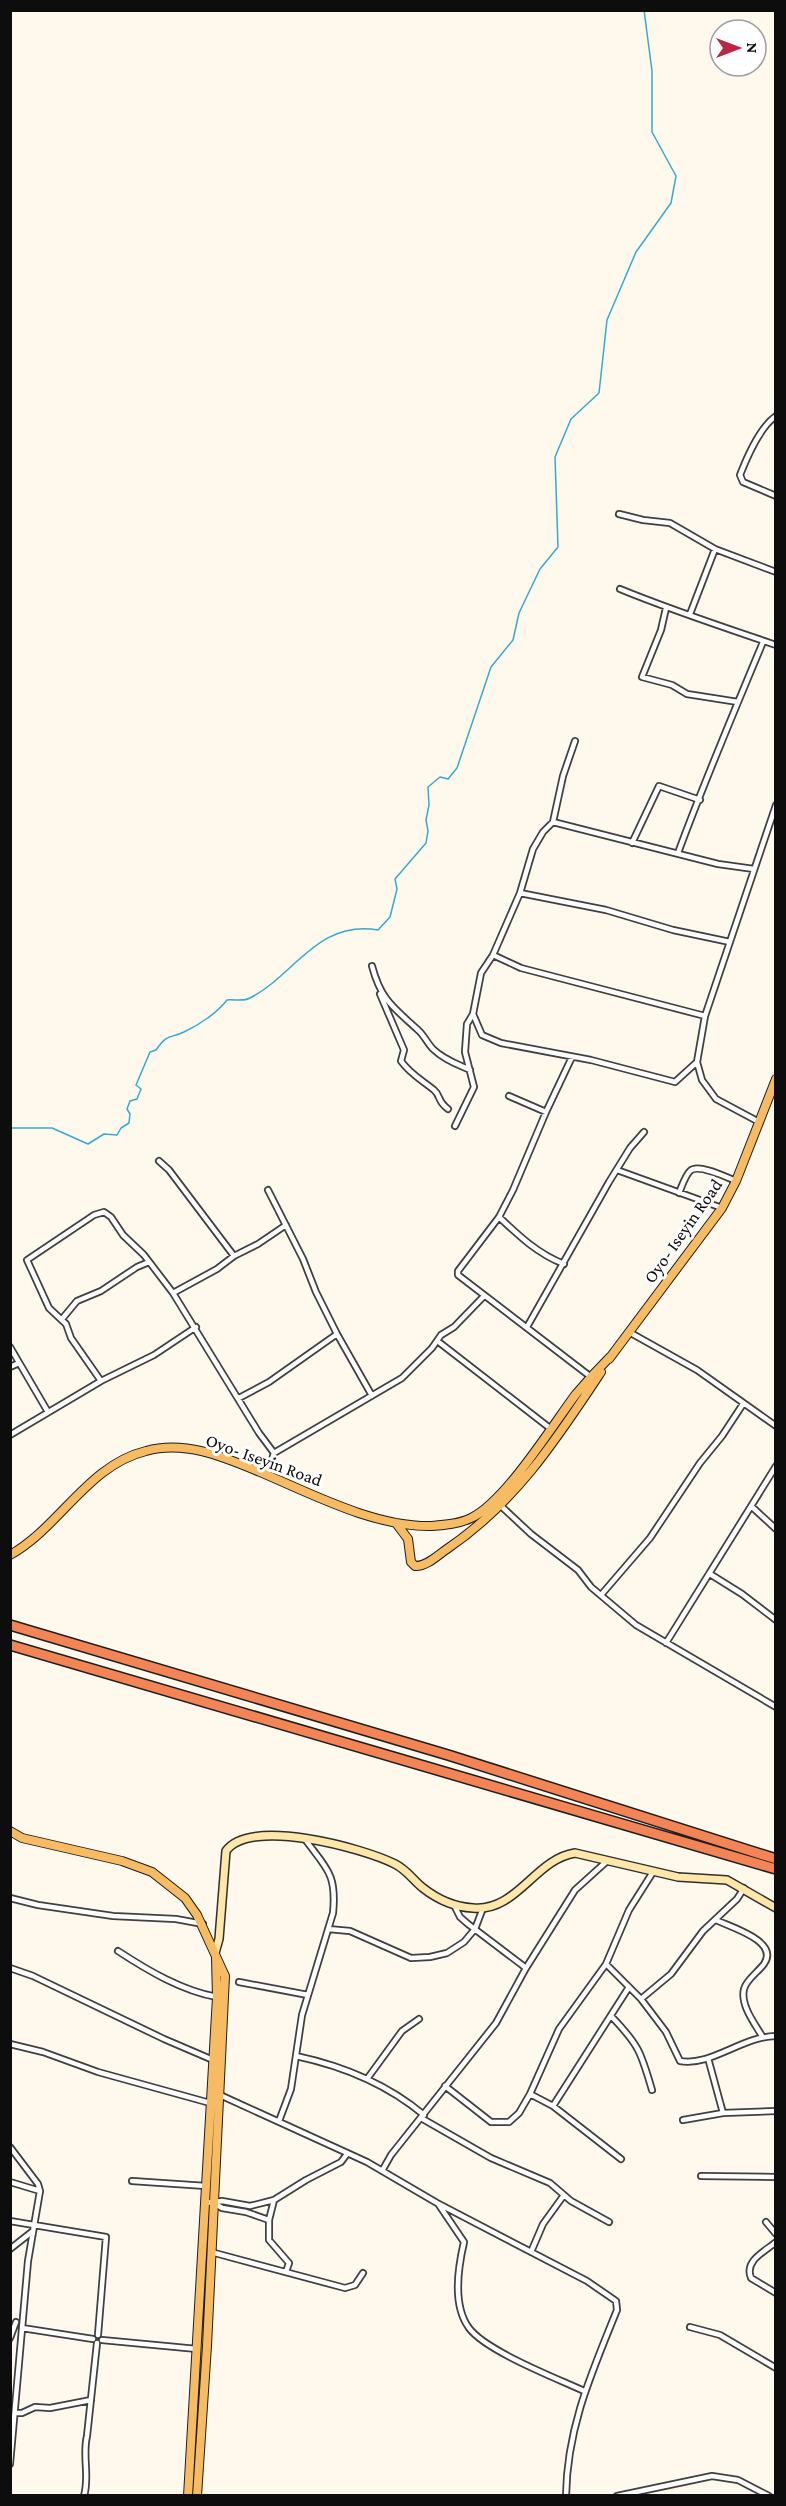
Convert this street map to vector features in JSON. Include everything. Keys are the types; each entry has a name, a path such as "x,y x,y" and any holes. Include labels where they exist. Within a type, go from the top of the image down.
{"highway":[{"path":"10,1625 448,1755 776,1859"},
{"path":"10,1645 776,1869"}],"main road":[{"name":"Oyo- Iseyin Road","path":"396,1523 408,1539 411,1562 419,1566 469,1534 501,1506 546,1450 610,1357 722,1208 736,1181 776,1079"},
{"name":"Oyo- Iseyin Road","path":"12,1550 41,1532 99,1476 131,1455 147,1450 183,1448 207,1452 364,1514 396,1523 445,1525 472,1518 507,1486 591,1377 610,1357"},
{"path":"10,1831 22,1838 122,1861 152,1872 184,1898 202,1924 225,1976 196,2496"},
{"path":"188,2496 217,1997 215,1953"}],"street":[{"path":"776,416 763,429 740,475 743,482 776,496"},
{"path":"619,514 670,523 715,549 776,572"},
{"path":"690,614 715,549"},
{"path":"620,589 666,608 690,614 776,645"},
{"path":"666,608 661,630 642,677 672,685 687,694 738,702"},
{"path":"678,853 700,800 710,767 763,642"},
{"path":"454,1126 474,1088 465,1052 467,1024 473,1014 481,973 494,955 520,893 533,849 543,831 553,822 563,776 575,741"},
{"path":"632,843 659,786 700,800"},
{"path":"759,1122 716,1099 702,1080 697,1062 705,1016 776,805"},
{"path":"553,822 717,864 754,869"},
{"path":"520,893 606,910 673,930 730,942"},
{"path":"494,955 521,968 705,1016"},
{"path":"372,966 378,989 404,1050 401,1061 407,1070 435,1091 439,1102 448,1109"},
{"path":"378,989 405,1020 420,1031 433,1048 445,1058 470,1070"},
{"path":"473,1014 482,1035 501,1043 572,1057 675,1082 697,1062"},
{"path":"572,1057 513,1190 499,1216 458,1271 458,1275 591,1377"},
{"path":"509,1096 546,1113"},
{"path":"527,1327 630,1148 644,1132"},
{"path":"159,1161 169,1170 234,1256"},
{"path":"679,1193 690,1172 694,1169 717,1173 736,1181"},
{"path":"617,1170 722,1208"},
{"path":"268,1190 337,1334 371,1394"},
{"path":"101,1382 71,1338 62,1319 49,1308 28,1264 30,1257 94,1215 104,1212 111,1217 123,1235 149,1262 173,1293 196,1327 259,1433 274,1453"},
{"path":"499,1216 521,1239 551,1259 564,1264"},
{"path":"173,1293 217,1269 234,1256 258,1244 286,1225"},
{"path":"62,1319 77,1301 101,1291 137,1267 149,1262"},
{"path":"267,1475 274,1453 371,1394 402,1378 432,1348 441,1335 454,1327 484,1296"},
{"path":"10,1435 101,1382 154,1355 196,1327"},
{"path":"629,1332 697,1370 776,1426"},
{"path":"239,1398 268,1382 337,1334"},
{"path":"440,1343 551,1429"},
{"path":"10,1347 48,1412"},
{"path":"10,1367 19,1363"},
{"path":"601,1595 650,1539 700,1463 722,1436 743,1404"},
{"path":"666,1643 776,1466"},
{"path":"501,1506 531,1534 578,1570 601,1595 636,1625 776,1707"},
{"path":"750,1506 776,1529"},
{"path":"710,1574 742,1594 776,1620"},
{"path":"215,1953 219,1939 226,1851 231,1845 248,1838 304,1838 346,1846 384,1859 409,1874 424,1889 454,1905 483,1908 497,1905 552,1862 566,1854 575,1853 678,1877 727,1880 776,1908"},
{"path":"279,2121 291,2089 298,2036 308,1995 333,1913 333,1881 328,1870 304,1838"},
{"path":"382,2171 391,2155 496,2023 526,1968 574,1890 606,1862"},
{"path":"445,2086 491,2122 509,2122 519,2113 559,2029 606,1964 629,1910 653,1872"},
{"path":"641,1999 671,1974 703,1931 737,1899 744,1888"},
{"path":"10,1898 38,1905 113,1916 170,1919 202,1924"},
{"path":"454,1905 460,1917 526,1968"},
{"path":"328,1929 350,1931 411,1958 430,1957 447,1953 464,1942 475,1929 483,1908"},
{"path":"716,1920 761,1942 766,1950 766,1961 745,1986 743,1992 749,2015 762,2036"},
{"path":"118,1951 168,1979 217,1997"},
{"path":"606,1964 641,1999 666,2032 680,2061 708,2058 762,2036 776,2037"},
{"path":"10,1968 33,1976 213,2060"},
{"path":"239,1982 308,1995"},
{"path":"553,2106 629,1987"},
{"path":"611,2016 633,2039 642,2054 652,2090"},
{"path":"367,2079 402,2031 419,2019"},
{"path":"10,2044 43,2052 98,2072 210,2103"},
{"path":"296,2056 341,2067 367,2079 491,2158 542,2178 564,2195 609,2222"},
{"path":"708,2058 723,2113"},
{"path":"530,2094 553,2106 621,2159"},
{"path":"220,2095 382,2171 437,2203 587,2281 614,2299 618,2305 584,2391 570,2443 566,2496"},
{"path":"683,2120 723,2113 776,2111"},
{"path":"10,2147 38,2184 40,2191 23,2325 10,2464"},
{"path":"214,2204 222,2201 250,2206 274,2200 341,2162 347,2154"},
{"path":"701,2176 776,2177"},
{"path":"132,2181 206,2186"},
{"path":"10,2182 40,2191"},
{"path":"531,2252 543,2224 564,2195"},
{"path":"274,2200 269,2220 269,2240 289,2263 286,2272"},
{"path":"205,2203 246,2212 269,2220"},
{"path":"437,2203 464,2242 459,2274 459,2301 469,2328 478,2337 500,2351 584,2391"},
{"path":"10,2221 34,2228 106,2238 98,2335 84,2450 87,2484 84,2496"},
{"path":"766,2222 776,2234"},
{"path":"10,2249 34,2228"},
{"path":"776,2242 751,2263 749,2269 752,2278 776,2293"},
{"path":"211,2252 324,2283 351,2288 356,2285 363,2273"},
{"path":"10,2338 13,2321 97,2341 197,2349"},
{"path":"690,2327 720,2336 776,2368"},
{"path":"15,2413 22,2413 35,2407 50,2408 91,2400"},
{"path":"617,2496 712,2476 738,2480 769,2496"}],"waterway":[{"path":"10,1128 52,1128 88,1144 104,1134 117,1135 121,1128 129,1123 130,1114 127,1109 130,1101 137,1099 141,1089 136,1085 150,1052 156,1050 166,1039 202,1022 227,1000 247,999 266,988 323,941 339,933 357,929 378,930 390,917 397,889 395,879 426,843 428,787 440,777 448,779 457,768 491,667 513,640 519,613 540,569 558,547 555,457 571,419 599,393 607,320 636,252 671,203 676,176 652,132 652,71 644,10"}]}
